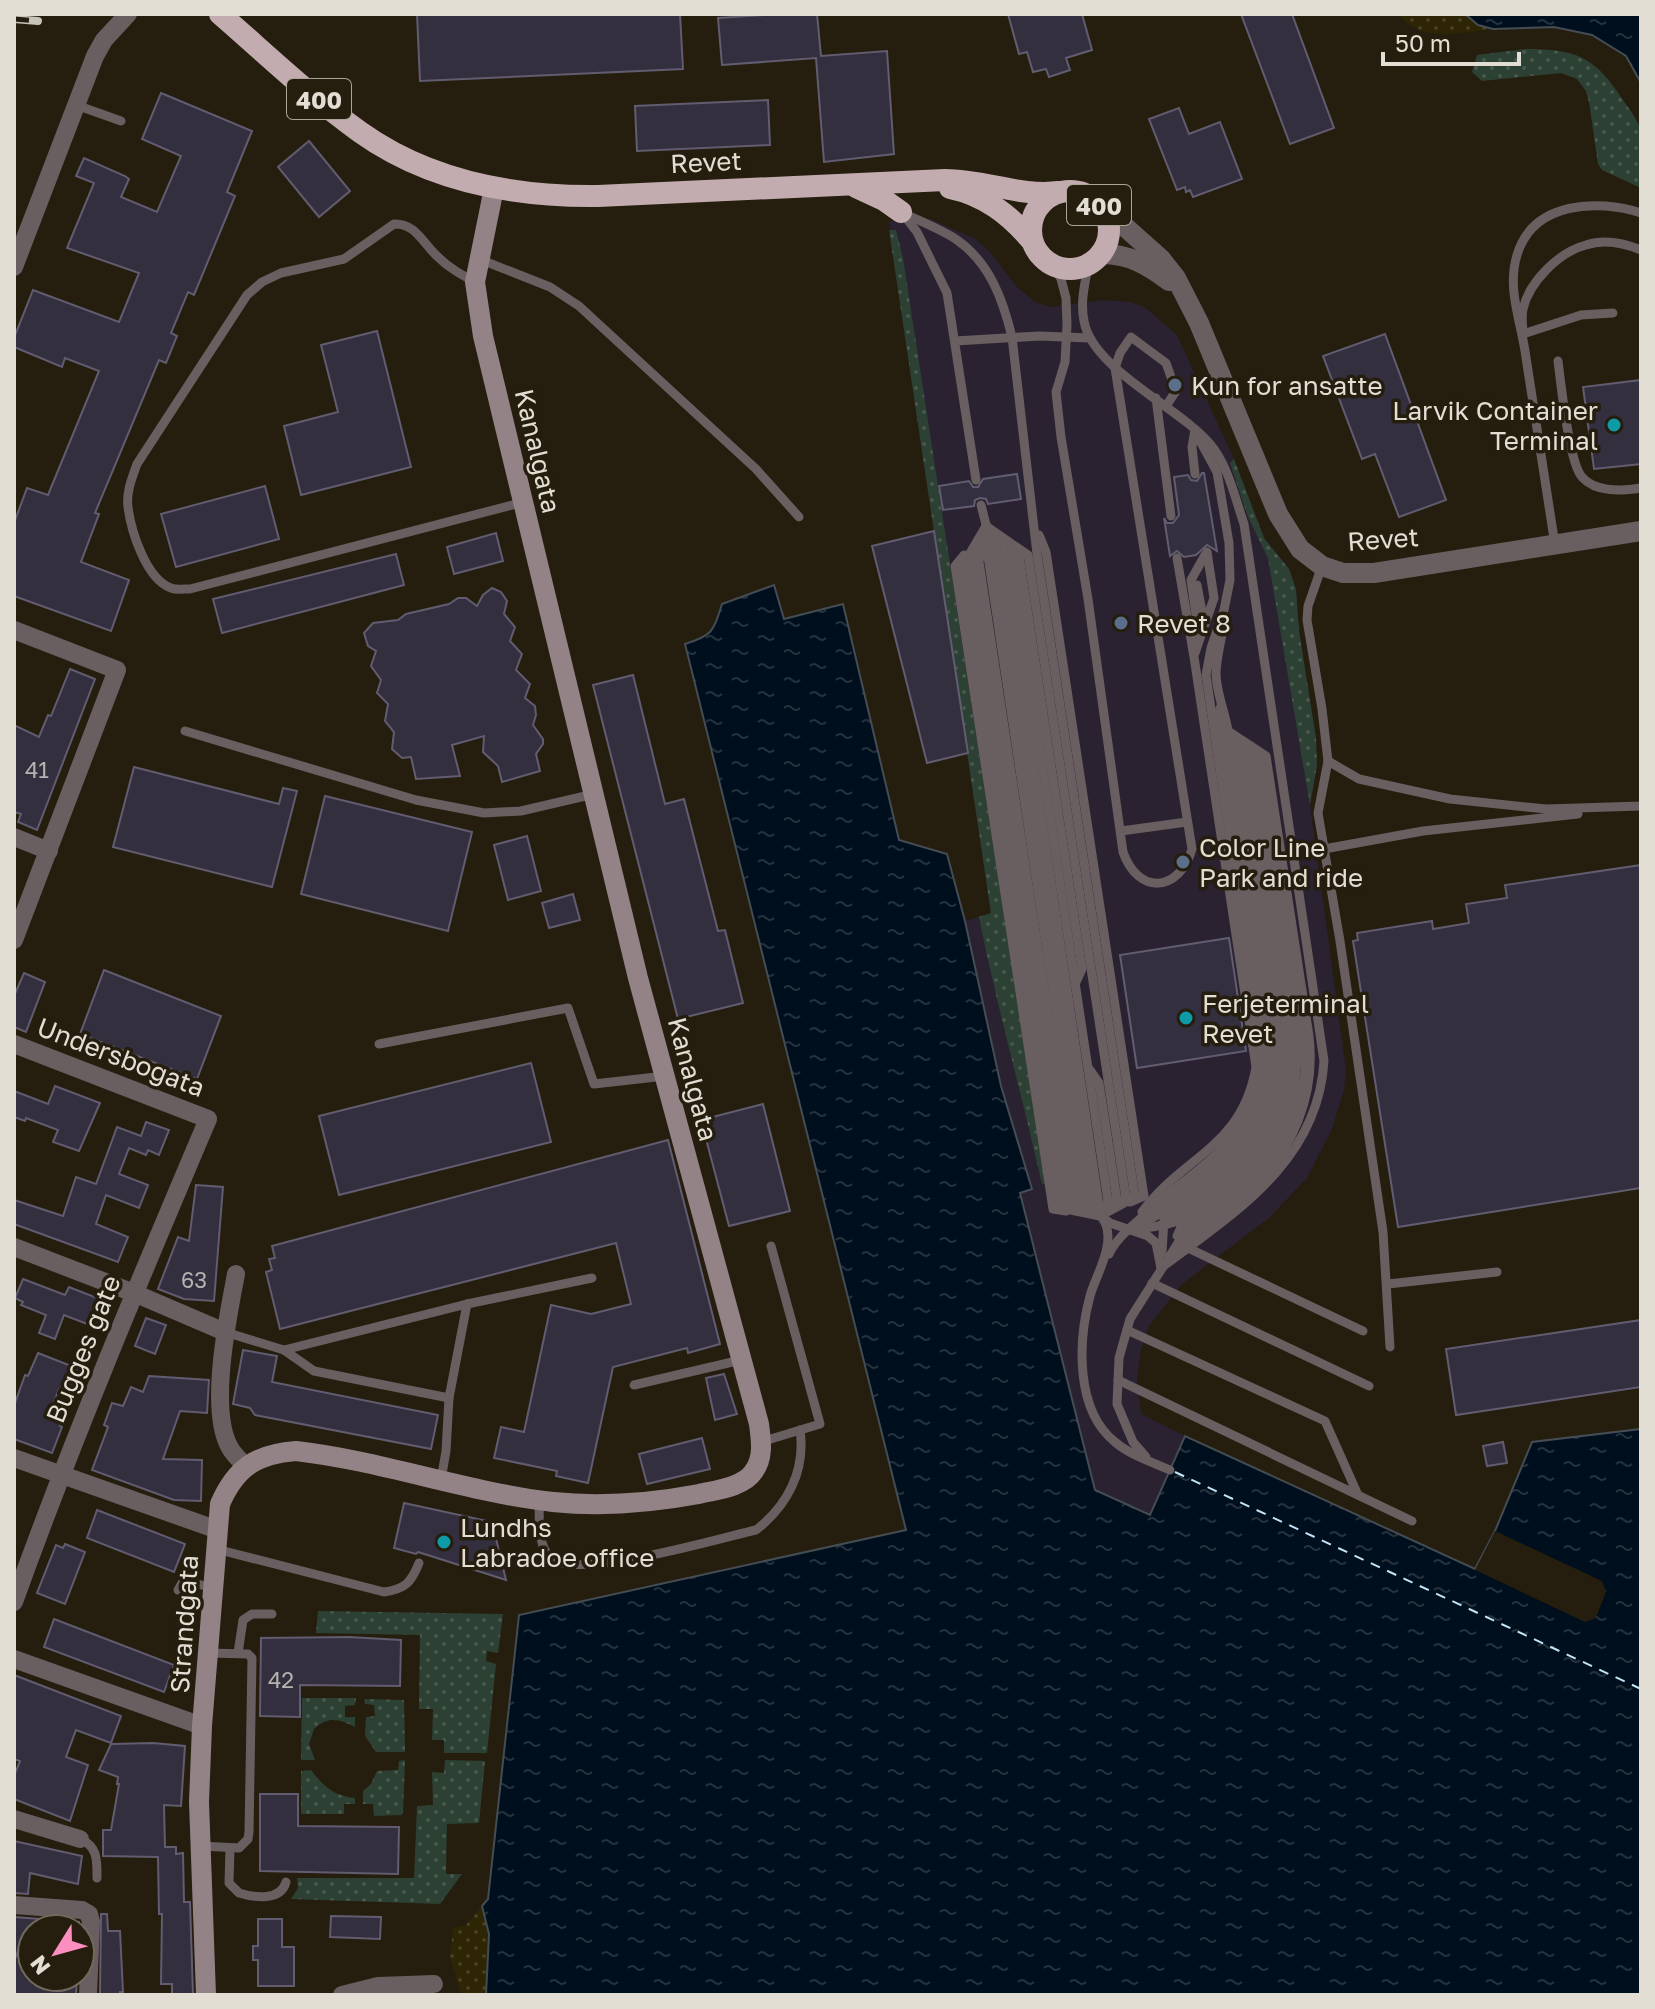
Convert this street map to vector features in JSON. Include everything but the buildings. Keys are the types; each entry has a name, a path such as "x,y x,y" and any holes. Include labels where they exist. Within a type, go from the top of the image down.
{"highway":[{"name":"400","path":"220,14 333,112 370,139 428,169 494,188"},
{"name":"Revet","path":"494,188 551,196 598,196 970,180 1027,193 1059,192"},
{"name":"Revet","path":"922,182 965,191 982,199 1006,213 1031,240"},
{"name":"400","path":"847,184 884,200 901,212"},
{"name":"400","path":"1055,267 1040,257 1031,240 1030,225 1045,199 1059,192 1085,194 1096,201 1105,213 1109,225 1108,242 1095,260"},
{"path":"1055,267 1066,270 1095,260"}],"main road":[{"name":"Kanalgata","path":"494,188 475,282 483,336 594,794 761,1442"},
{"path":"246,1467 259,1457 274,1452 296,1451 539,1499 606,1504 654,1502 742,1482 753,1473 762,1451 761,1442"},
{"name":"Strandgata","path":"206,1995 199,1802 202,1726 220,1504 233,1479 246,1467"}],"street":[{"path":"14,267 100,48 128,14"},
{"name":"Revet","path":"1096,201 1161,259 1176,278 1192,308 1278,514 1300,549 1322,566 1343,573 1374,573 1641,531"},
{"name":"Revet","path":"1095,260 1135,259 1176,287 1192,308"},
{"path":"14,630 117,670 14,940"},
{"path":"14,837 49,851"},
{"name":"Undersbogata","path":"14,1044 208,1119"},
{"name":"Bugges gate","path":"14,1602 60,1475 208,1119"},
{"path":"14,1247 225,1332"},
{"path":"236,1274 225,1332 220,1419 230,1448 246,1467"},
{"path":"14,1458 217,1540"},
{"path":"14,1659 202,1726"},
{"path":"14,1819 80,1839"},
{"path":"14,1905 82,1910 89,1914 88,1995"},
{"path":"342,1995 378,1986 434,1984"}],"lane":[{"path":"76,105 121,121"},
{"path":"1556,545 1523,334 1513,297 1517,254 1532,230 1554,213 1575,206 1596,203 1641,213"},
{"path":"901,212 958,241 980,263 1004,302 1012,337 1033,520 1135,1197 1100,1216 1053,1209 955,566 986,526"},
{"path":"901,212 917,232 947,293 976,480"},
{"path":"475,282 438,258 411,227 402,223 394,224 344,259 281,273 262,282 247,295 230,319 137,464 129,486 128,507 145,564 171,588 190,589 524,502"},
{"path":"1523,334 1523,310 1530,291 1542,275 1570,252 1586,245 1606,242 1641,250"},
{"path":"479,259 550,287 579,306 756,469 799,517"},
{"path":"1095,260 1082,297 1084,322 1090,338 1100,354 1115,368 1195,430 1219,457 1247,540 1324,1061 1323,1078 1310,1122 1291,1155 1264,1188 1169,1226 1128,1230"},
{"path":"1055,267 1066,298 1068,338 1056,392 1061,437 1123,852 1129,868 1138,878 1154,884 1167,882 1181,873 1192,849 1115,368 1120,353 1131,337 1166,363 1176,391 1166,406"},
{"path":"1523,334 1581,315 1613,313"},
{"path":"955,341 1012,337 1090,338"},
{"path":"1558,361 1571,445 1580,476 1594,486 1620,491 1641,488"},
{"path":"1156,398 1171,516"},
{"path":"1195,430 1192,447 1195,474"},
{"path":"1128,1230 1169,1226 1245,1185 1271,1156 1288,1129 1305,1072 1302,1037 1243,741 1221,706 1216,672 1228,594 1229,543 1217,472 1195,430"},
{"path":"981,505 986,526 989,577 1085,1205 1128,1230 1148,1236 1156,1243 1161,1268"},
{"path":"1033,520 1028,555 1126,1198 1100,1216"},
{"path":"986,526 1028,555"},
{"path":"986,526 971,564 1069,1207 1100,1216"},
{"path":"986,526 1011,558 1108,1201 1100,1216"},
{"path":"986,526 1003,559 1100,1216 1106,1225 1108,1243 1090,1297 1084,1335 1086,1394 1103,1431 1115,1443 1170,1470 1148,1458 1133,1442 1117,1404 1119,1358 1130,1319 1161,1268 1169,1226 1251,1112 1264,1068 1206,675 1228,594"},
{"path":"986,526 1019,556 1082,969 1075,984"},
{"path":"1194,657 1200,640 1214,598 1207,552 1191,580 1200,640"},
{"path":"1097,1277 1113,1247 1155,1193 1212,1149 1228,1132 1243,1108 1256,1067 1177,558"},
{"path":"1203,563 1210,610"},
{"path":"1322,566 1308,606 1307,620 1328,761 1318,813 1383,1232 1390,1347"},
{"path":"1195,572 1205,625"},
{"path":"1161,1268 1169,1226 1240,1141 1257,1115 1271,1069 1218,713 1221,706"},
{"path":"185,731 416,800 484,813 521,811 594,794"},
{"path":"1128,1230 1169,1226 1236,1175 1256,1154 1284,1102 1291,1071 1243,741"},
{"path":"1161,1268 1169,1226 1245,1145 1263,1118 1278,1069 1243,741"},
{"path":"1328,761 1359,779 1450,799 1546,809 1641,806"},
{"path":"1324,849 1423,831 1641,806"},
{"path":"1121,831 1187,822"},
{"path":"1082,969 1093,981"},
{"path":"379,1044 568,1008 594,1084 665,1076"},
{"path":"1099,1083 1106,1065"},
{"path":"1088,1068 1099,1083 1117,1200 1100,1216"},
{"path":"1169,1226 1363,1331"},
{"path":"761,1442 820,1424 771,1246"},
{"path":"1388,1284 1497,1272"},
{"path":"284,1350 467,1304 592,1278"},
{"path":"1152,1283 1369,1386"},
{"path":"441,1480 449,1398 467,1304"},
{"path":"1127,1330 1325,1421 1358,1495"},
{"path":"225,1332 284,1350 314,1371 449,1398"},
{"path":"634,1385 741,1360"},
{"path":"1118,1380 1412,1521"},
{"path":"539,1499 542,1545 552,1560 570,1566 607,1565 756,1530 773,1517 794,1485 803,1448 800,1430"},
{"path":"217,1540 384,1592 402,1590 412,1579 419,1563"},
{"path":"178,1590 182,1583 190,1582 213,1588"},
{"path":"238,1653 243,1620 252,1614 272,1614"},
{"path":"201,1846 230,1848 245,1845 249,1832 254,1666 248,1654 209,1653"},
{"path":"80,1839 92,1847 97,1878"},
{"path":"230,1848 229,1883 239,1893 275,1896 282,1892 286,1882"}],"shaded area":[{"path":"930,219 974,238 990,252 1018,288 1035,302 1051,307 1102,300 1131,302 1146,308 1177,335 1234,459 1264,538 1289,569 1296,589 1299,631 1316,738 1317,765 1310,805 1346,1070 1344,1090 1332,1129 1307,1178 1269,1218 1182,1284 1149,1326 1141,1349 1137,1380 1141,1414 1185,1436 1150,1515 1095,1490 1019,1192 1032,1189 1001,1086 965,921 991,913 889,221"}],"green space":[{"path":"1526,49 1559,51 1583,58 1613,85 1640,128 1641,188 1602,170 1598,164 1589,102 1586,91 1577,79 1561,73 1482,81 1472,72 1477,55"},
{"path":"889,230 896,230 903,258 1045,1184 1042,1184 979,917 991,913"},
{"path":"1234,459 1264,538 1289,569 1296,589 1299,631 1316,738 1317,765 1310,805 1268,558 1248,517 1230,463"},
{"path":"318,1611 503,1614 498,1653 487,1651 486,1661 496,1664 487,1753 444,1753 444,1740 432,1740 433,1709 419,1709 420,1635 316,1633"},
{"path":"302,1698 356,1698 355,1705 345,1706 345,1717 355,1717 355,1727 334,1720 314,1729 309,1744 315,1760 301,1760"},
{"path":"364,1699 404,1700 405,1752 376,1752 365,1736 366,1717 375,1716 374,1705 365,1704"},
{"path":"405,1760 402,1815 374,1816 373,1804 363,1804 363,1791 371,1784 377,1771 398,1770 399,1761"},
{"path":"445,1760 485,1761 479,1823 447,1824 446,1874 462,1874 440,1904 291,1899 298,1888 297,1878 414,1878 417,1806 433,1805 432,1772 444,1773"},
{"path":"311,1770 330,1789 355,1798 355,1804 344,1804 344,1814 301,1814 301,1771"}],"sand":[{"path":"1399,14 1465,14 1478,25 1493,29 1455,34 1429,33 1408,23"},
{"path":"482,1906 489,1934 486,1995 461,1995 450,1957 453,1928 466,1925"}],"water":[{"path":"1465,14 1641,14 1641,83 1626,56 1592,35 1554,27 1493,29 1478,25"},
{"path":"774,585 784,619 843,604 899,840 947,854 1001,1086 1032,1189 1020,1193 1095,1490 1150,1515 1185,1436 1475,1569 1495,1531 1532,1442 1641,1429 1641,1995 486,1995 489,1934 482,1906 488,1899 519,1615 906,1530 685,644 711,631 722,604"}],"pier":[{"path":"1495,1531 1602,1581 1606,1592 1596,1618 1585,1622 1475,1570"}],"ferry route":[{"path":"1175,1472 1641,1689"}],"railway":[{"path":"14,19 38,21"}],"place":[{"name":"Kun for ansatte","path":"1175,385"},
{"name":"Larvik Container Terminal","path":"1614,425"},
{"name":"Revet 8","path":"1121,623"},
{"name":"Color Line Park and ride","path":"1183,862"},
{"name":"Ferjeterminal Revet","path":"1186,1018"},
{"name":"Lundhs Labradoe office","path":"444,1542"}]}
